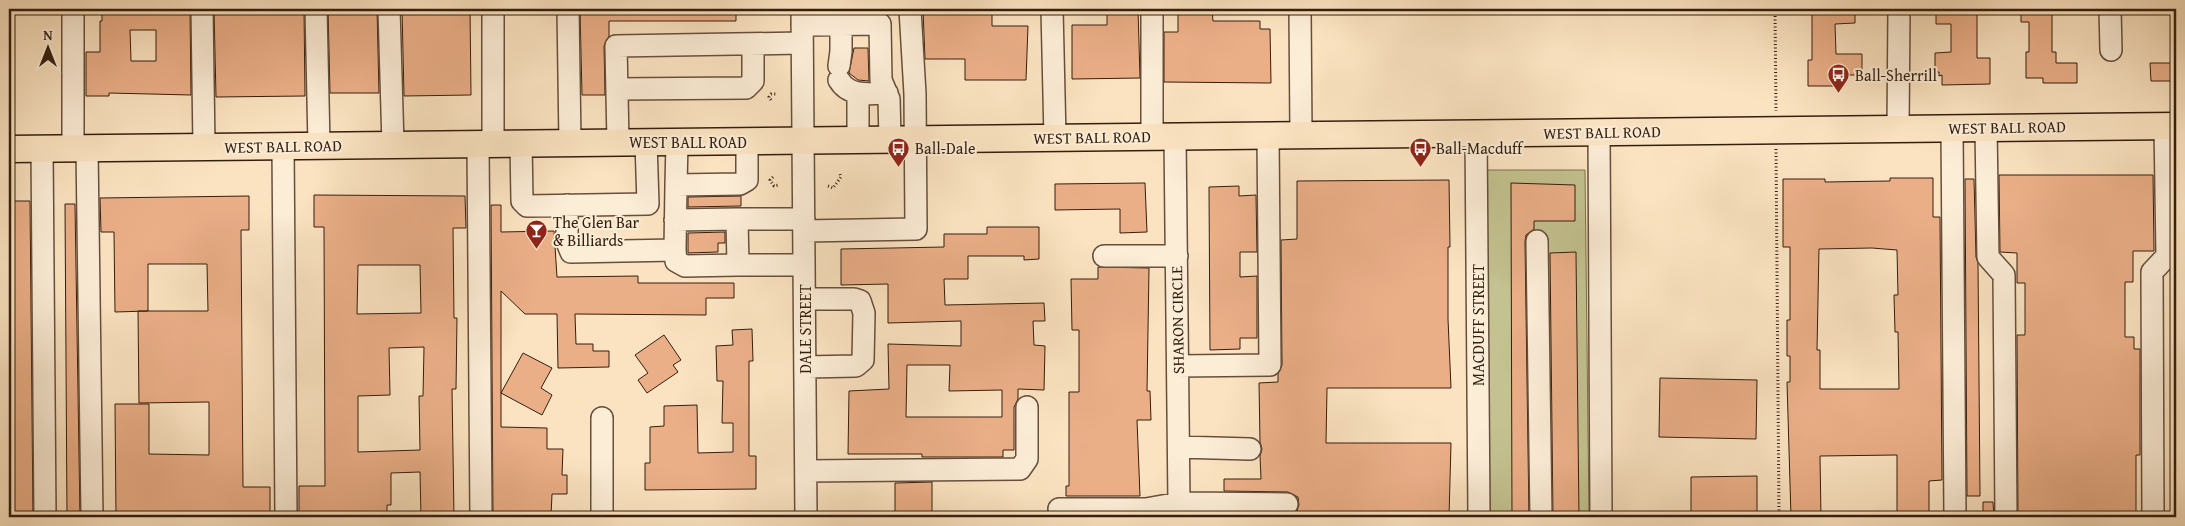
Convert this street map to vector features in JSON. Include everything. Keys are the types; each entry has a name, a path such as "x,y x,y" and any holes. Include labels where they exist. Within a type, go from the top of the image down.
{"main road":[{"name":"WEST BALL ROAD","path":"9,149 2171,126"}],"street":[{"path":"73,9 80,148 92,517"},
{"path":"193,9 200,147"},
{"path":"200,147 202,9"},
{"path":"316,9 319,145"},
{"path":"389,9 393,145"},
{"path":"481,517 485,144 492,9"},
{"path":"568,9 570,143"},
{"path":"902,139 910,9"},
{"path":"1052,9 1055,138"},
{"name":"SHARON CIRCLE","path":"1152,9 1163,136 1177,256 1179,503"},
{"path":"1300,9 1301,135"},
{"path":"1898,128 1899,9"},
{"path":"2110,9 2111,50"},
{"path":"841,24 839,73 844,88 858,94 887,93"},
{"path":"618,142 616,46 753,44 802,25 880,24 881,80 890,99 902,139 916,229 804,225 737,219 675,203"},
{"name":"DALE STREET","path":"802,25 806,517"},
{"path":"617,89 746,88 754,81 753,44"},
{"path":"858,94 858,140"},
{"path":"2153,517 2152,272 2167,256 2171,126"},
{"path":"1952,128 1955,517"},
{"path":"1986,128 1988,257 2004,275 2006,517"},
{"path":"1599,132 1601,517"},
{"name":"MACDUFF STREET","path":"1476,133 1479,517"},
{"path":"1178,366 1270,365 1268,135"},
{"path":"521,143 524,204 567,205 675,203 744,183 747,180 747,141"},
{"path":"646,142 648,204"},
{"path":"677,142 676,261 685,266 804,265"},
{"path":"283,146 286,517"},
{"path":"42,148 45,517"},
{"path":"567,205 567,242 571,252 675,250"},
{"path":"737,219 738,265"},
{"path":"1537,240 1541,517"},
{"path":"1104,256 1177,256"},
{"path":"805,299 854,299 860,301 864,313 863,360 856,366 805,368"},
{"path":"806,471 1020,469 1028,459 1028,407"},
{"path":"602,418 602,517"},
{"path":"1179,447 1250,449"},
{"path":"1059,510 1146,509 1179,503 1287,504"}],"path":[{"path":"1775,9 1779,517"},
{"path":"771,100 769,97 771,94 776,94"},
{"path":"828,186 833,188 841,177 840,174"},
{"path":"773,177 770,180 774,186 779,185"}],"shaded area":[{"path":"1487,170 1585,170 1589,517 1490,517"}],"building":[{"path":"102,9 190,9 191,95 109,93 109,96 86,96 86,52 100,52 100,21 102,21","holes":["130,30 156,30 156,61 131,61"]},
{"path":"214,9 304,9 305,96 216,97"},
{"path":"328,9 377,9 379,93 330,93"},
{"path":"402,9 470,9 471,95 404,96"},
{"path":"580,9 736,9 736,21 609,21 609,36 604,46 605,95 582,95"},
{"path":"923,9 992,9 992,26 1028,26 1026,80 965,80 965,59 925,59"},
{"path":"1107,9 1138,9 1140,78 1072,79 1072,25 1107,25"},
{"path":"1178,9 1212,9 1213,21 1260,21 1260,29 1270,29 1271,83 1164,82 1164,32 1178,32"},
{"path":"1812,9 1855,9 1855,23 1835,24 1836,54 1862,54 1862,75 1844,75 1844,86 1808,86 1808,60 1812,60"},
{"path":"1936,9 1977,9 1977,58 1990,58 1990,84 1942,85 1942,75 1939,76 1939,72 1935,72 1935,53 1951,52 1951,24 1936,24"},
{"path":"2021,9 2052,9 2052,52 2056,52 2056,63 2077,63 2077,83 2043,83 2043,78 2026,78 2026,52 2029,52 2029,22 2021,22"},
{"path":"854,48 868,48 869,81 858,80 849,73"},
{"path":"2150,63 2176,63 2174,81 2151,81"},
{"path":"1999,175 2153,175 2154,251 2133,251 2133,282 2125,282 2125,337 2134,337 2134,349 2140,349 2140,455 2136,455 2136,517 2018,517 2017,335 2025,335 2025,283 2017,283 2017,253 2000,252"},
{"path":"1890,178 1933,178 1933,217 1940,217 1942,480 1929,481 1929,517 1897,517 1897,455 1820,456 1821,517 1791,517 1787,382 1790,382 1790,356 1787,356 1787,320 1790,320 1790,247 1783,247 1783,179 1825,179 1825,182 1890,181","holes":["1872,248 1897,250 1898,295 1894,295 1895,332 1898,332 1899,389 1820,389 1820,350 1817,350 1819,249"]},
{"path":"1965,179 1974,179 1976,257 1978,263 1980,496 1967,496"},
{"path":"1449,180 1448,319 1451,388 1327,388 1326,443 1451,443 1449,517 1224,517 1287,516 1297,511 1299,505 1298,497 1288,492 1224,491 1224,479 1261,479 1260,456 1262,449 1260,442 1259,383 1278,382 1278,374 1282,365 1281,240 1297,239 1297,181"},
{"path":"1145,183 1147,232 1120,233 1120,209 1055,210 1055,184"},
{"path":"1511,183 1575,185 1575,221 1534,221 1534,229 1526,235 1525,241 1529,517 1512,517"},
{"path":"1239,186 1239,196 1256,195 1257,252 1240,252 1240,277 1257,276 1257,338 1240,338 1240,349 1210,350 1209,187"},
{"path":"314,195 465,196 466,228 453,228 454,318 457,318 456,389 452,389 454,517 421,517 420,472 391,473 391,505 387,505 387,517 299,517 299,486 325,486 324,227 314,227","holes":["358,265 420,265 421,313 357,314","424,347 423,396 419,396 420,450 358,452 358,396 390,395 389,348"]},
{"path":"249,196 249,230 241,230 243,487 270,487 270,517 116,517 115,404 149,404 149,454 209,455 209,402 139,403 138,311 115,312 114,232 101,232 100,198","holes":["148,264 207,264 208,311 148,311"]},
{"path":"741,196 741,206 688,207 688,197"},
{"path":"10,201 30,201 33,517 9,517"},
{"path":"65,204 75,204 80,517 67,517"},
{"path":"491,205 501,205 501,232 554,231 557,277 638,276 638,283 734,283 734,298 706,298 706,315 575,314 576,344 593,344 593,351 609,351 609,367 558,368 557,314 525,314 501,291 501,427 547,428 547,449 563,449 562,475 567,475 567,494 552,494 551,516 501,515 501,517 493,517"},
{"path":"987,227 1039,227 1039,259 1024,260 1024,256 968,256 968,279 944,279 945,305 1044,303 1045,321 1033,321 1034,345 1045,346 1044,390 1018,389 1018,399 1014,407 1014,450 1003,450 1003,457 922,457 922,454 848,454 849,391 889,389 888,344 961,346 961,321 888,323 888,284 841,285 841,249 944,247 944,234 987,234","holes":["907,365 950,365 949,391 1002,390 1002,417 906,417"]},
{"path":"725,232 725,243 718,243 718,252 688,253 688,233"},
{"path":"1576,252 1579,517 1553,517 1550,253"},
{"path":"1098,267 1149,268 1147,391 1150,391 1151,420 1137,420 1140,496 1066,496 1066,486 1069,486 1069,392 1079,392 1079,330 1072,330 1071,279 1098,279"},
{"path":"752,329 753,361 749,361 749,456 756,456 756,489 645,490 645,463 650,463 650,427 664,426 664,406 697,405 698,453 733,452 733,423 722,423 723,381 717,381 716,346 733,345 732,330"},
{"path":"664,335 681,360 673,365 678,372 647,393 638,380 648,373 635,355"},
{"path":"523,353 552,368 541,388 552,395 542,415 501,393"},
{"path":"1660,378 1757,380 1756,439 1659,437"},
{"path":"1757,476 1757,517 1691,517 1691,477"},
{"path":"932,482 932,517 895,517 895,483"},
{"path":"1983,502 1993,502 1994,517 1983,517"}],"place":[{"name":"Ball-Sherrill","path":"1839,94"},
{"name":"Ball-Dale","path":"899,167"},
{"name":"Ball-Macduff","path":"1420,167"},
{"name":"The Glen Bar & Billiards","path":"537,250"}]}
